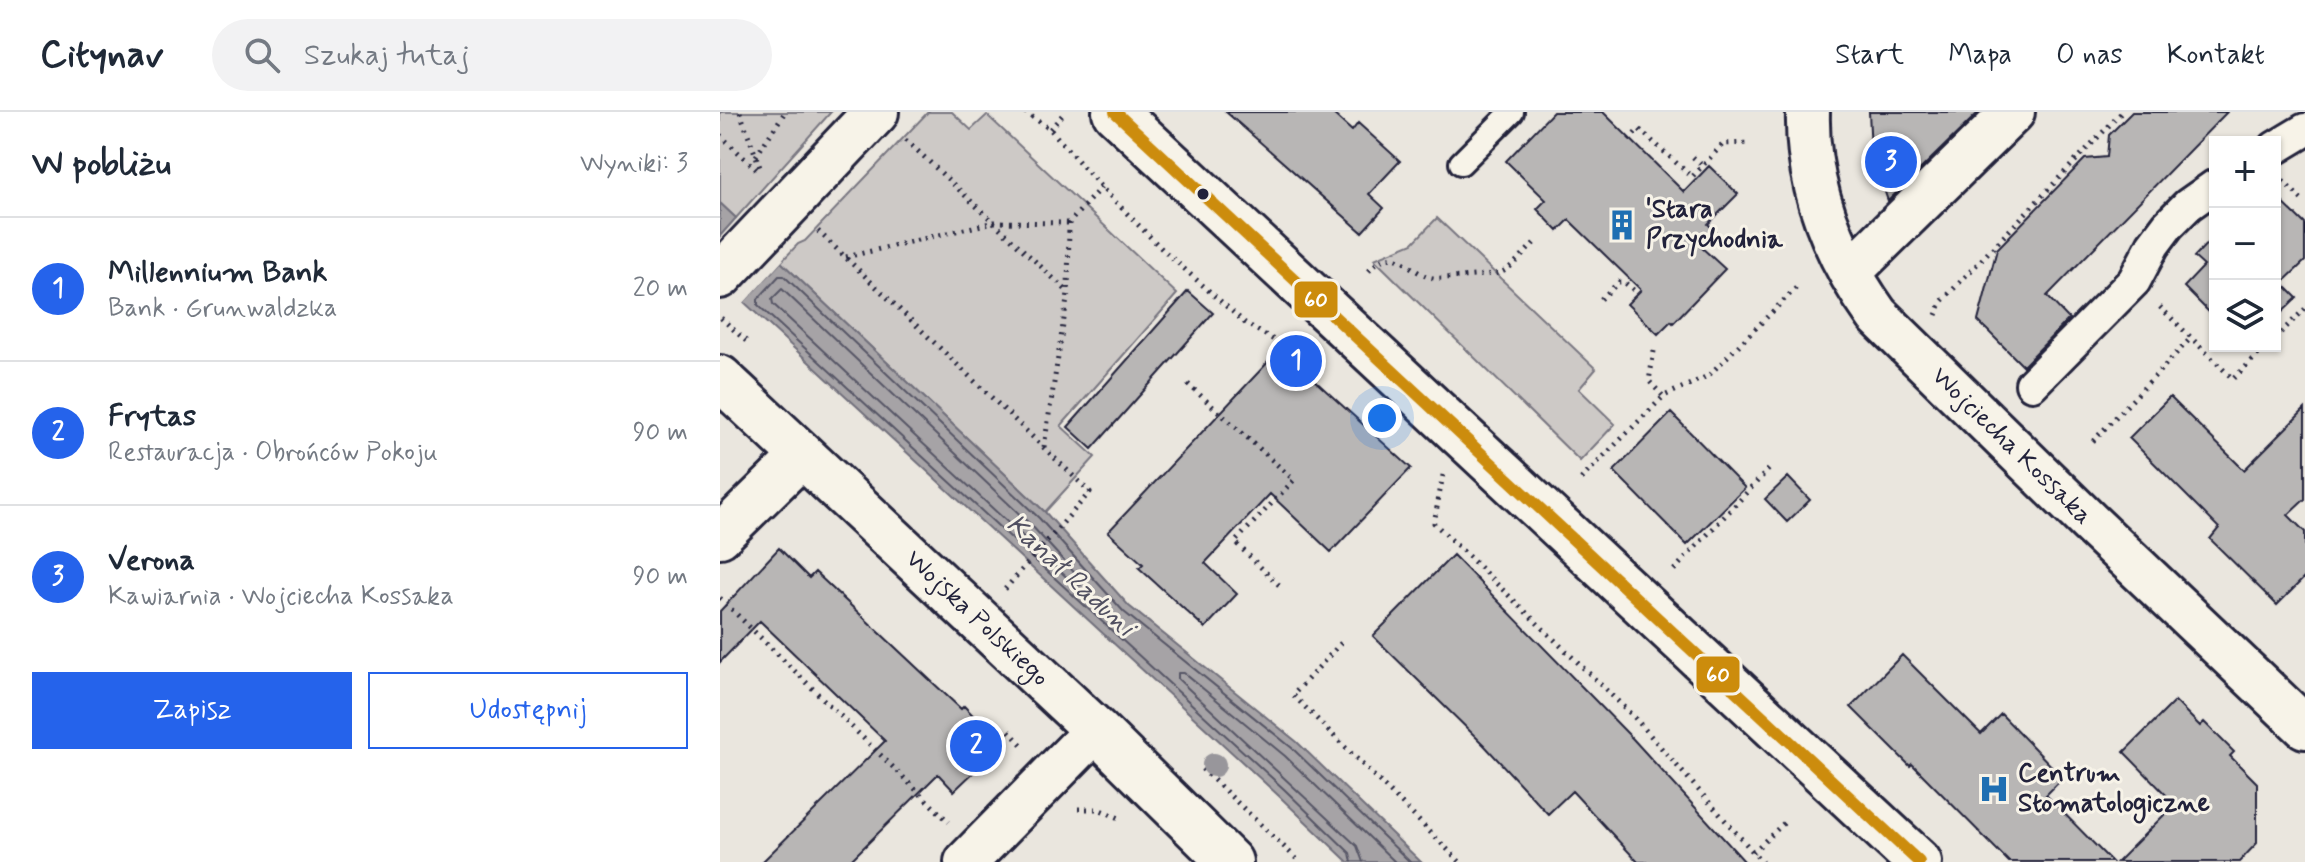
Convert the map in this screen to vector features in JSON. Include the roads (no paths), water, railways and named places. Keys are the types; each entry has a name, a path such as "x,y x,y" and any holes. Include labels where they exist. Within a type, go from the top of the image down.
{"main road":[{"path":"1115,112 1919,862"},
{"path":"720,276 762,231 886,122"},
{"name":"Wojska Polskiego","path":"720,378 1096,730 1230,862"}],"street":[{"name":"Wojciecha Kossaka","path":"1808,112 1810,162 1825,220 1861,293 1877,315 2305,727"},
{"path":"1850,272 2013,112"},
{"path":"2281,144 2305,130"},
{"path":"2032,384 2134,281 2153,245 2168,225 2209,190"},
{"path":"720,536 803,455"},
{"path":"961,845 1096,730"}],"lane":[{"path":"1461,163 1512,112"}],"water":[{"path":"720,203 736,218 720,236"},
{"name":"Kanał Raduni","path":"781,262 1045,512 1129,606 1297,742 1421,862 1348,862 744,302"}],"place":[{"name":"Verona","path":"1891,162"},
{"name":"'Stara Przychodnia","path":"1622,225"},
{"name":"Millennium Bank","path":"1296,361"},
{"name":"Frytas","path":"976,746"},
{"name":"Centrum Stomatologiczne","path":"1994,789"}]}
